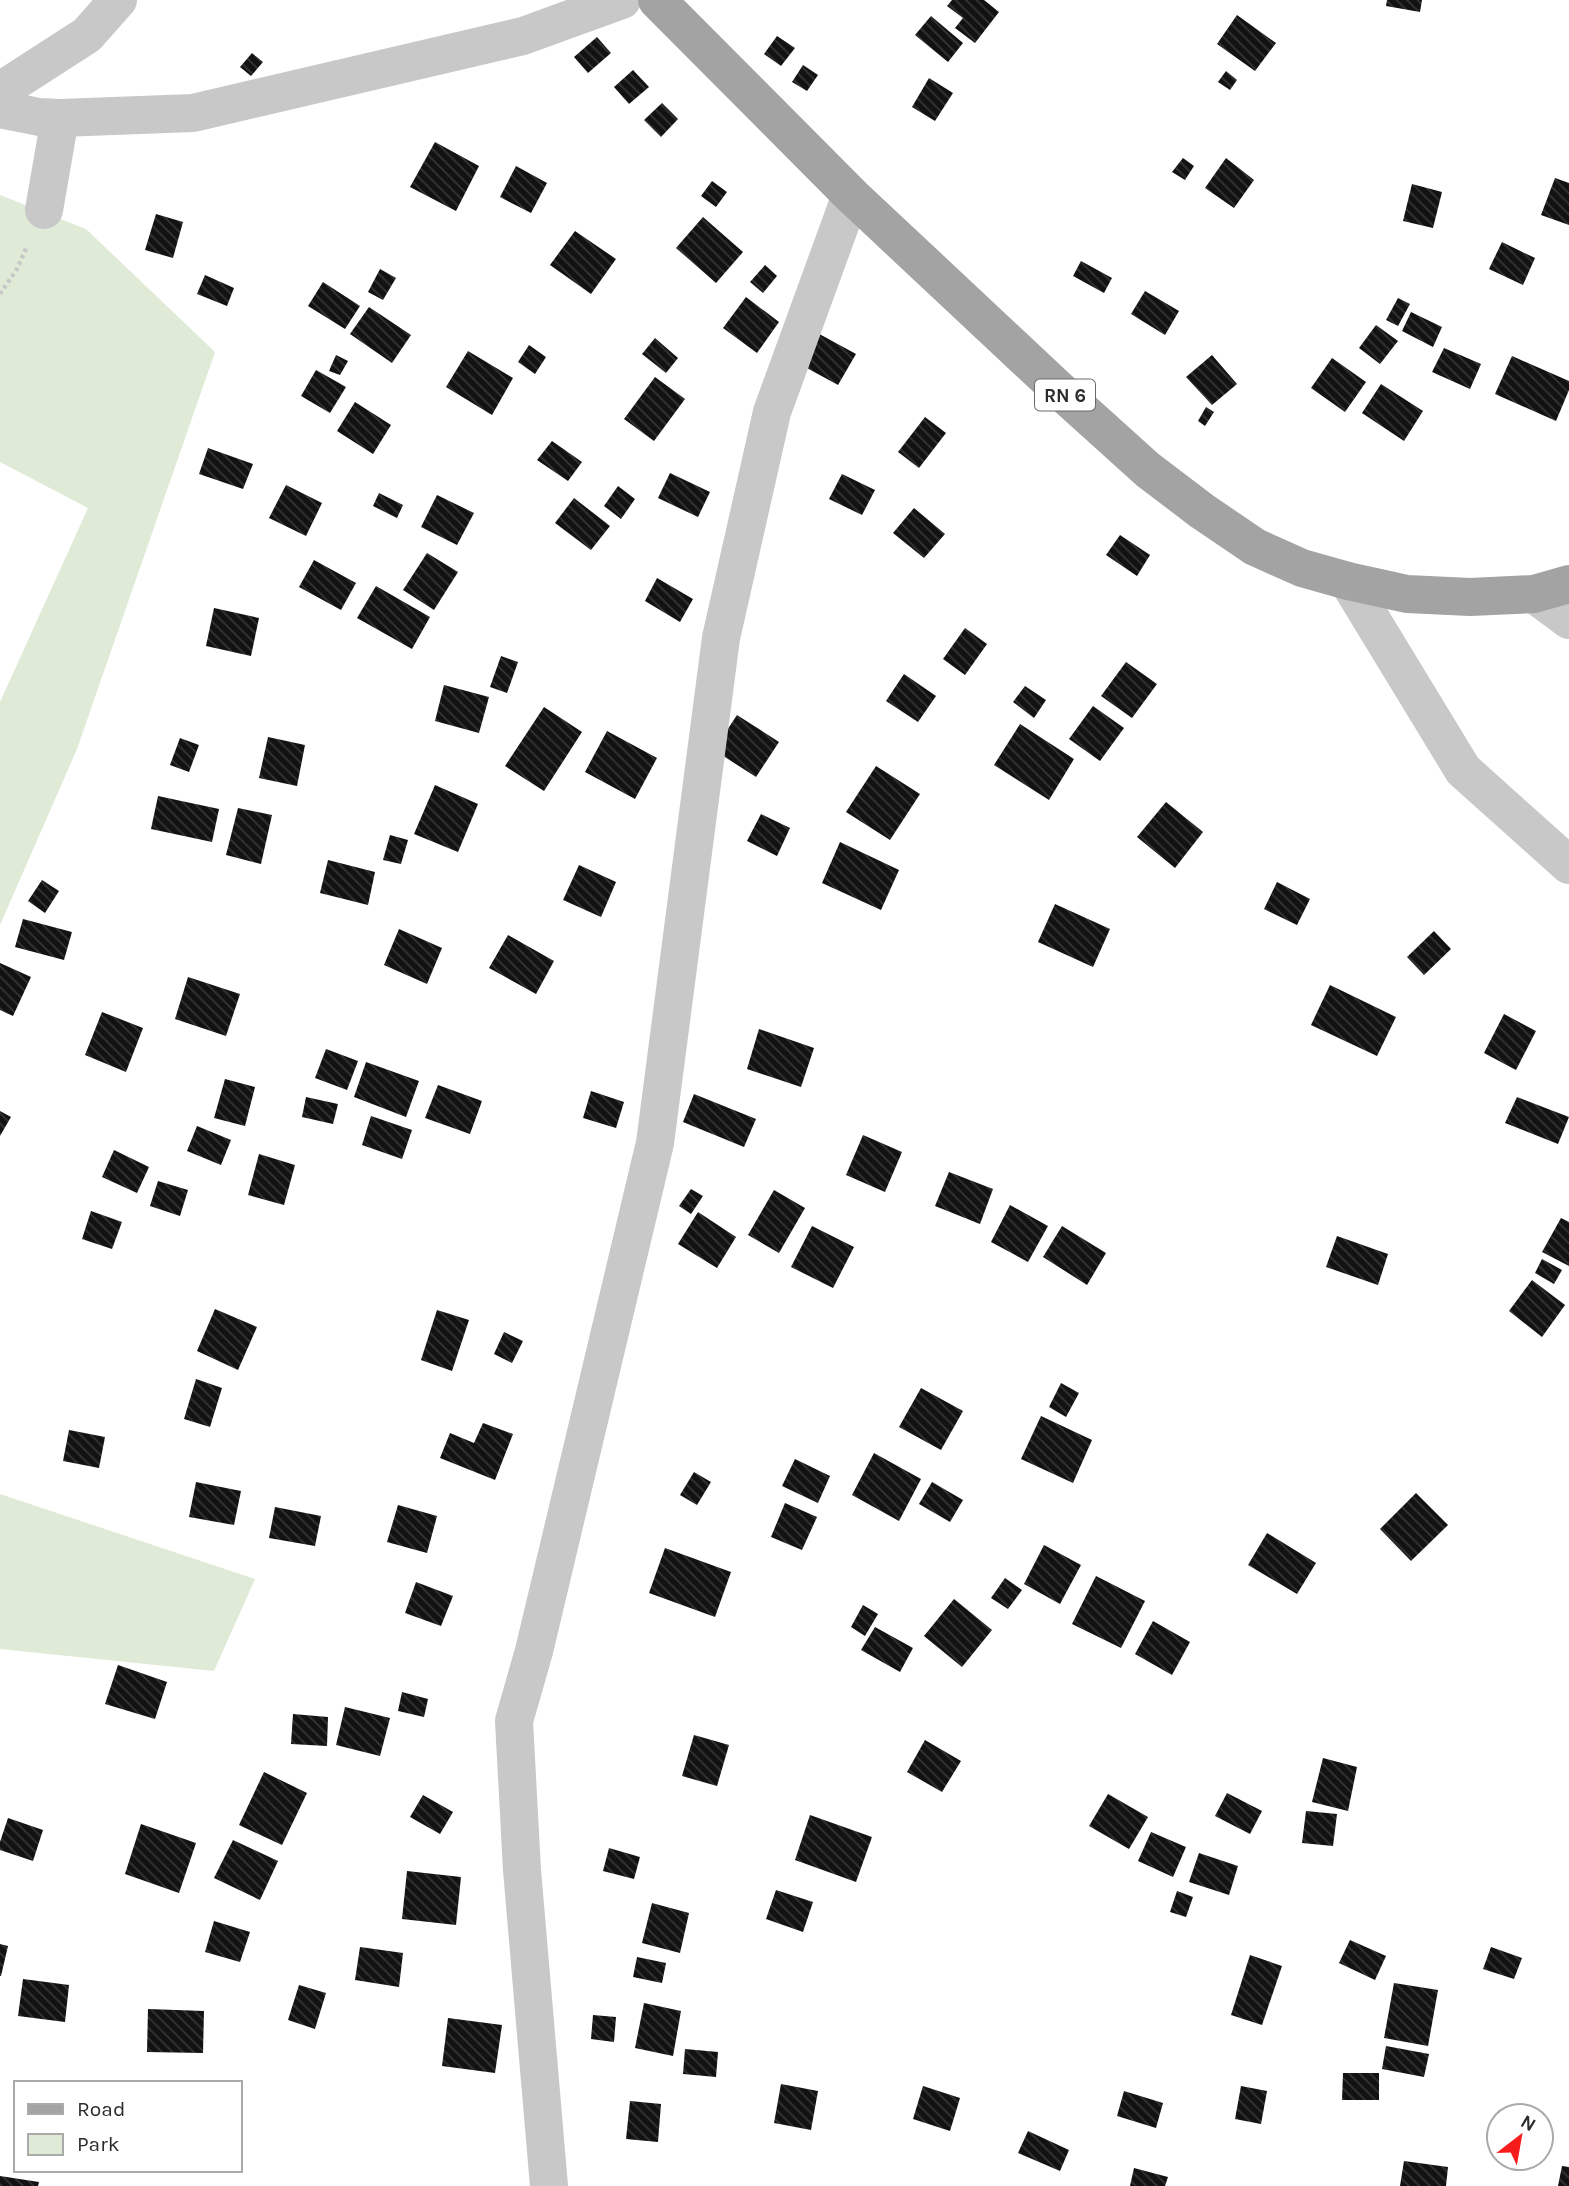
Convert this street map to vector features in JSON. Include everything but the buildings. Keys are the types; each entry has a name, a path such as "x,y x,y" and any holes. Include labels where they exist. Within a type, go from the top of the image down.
{"main road":[{"name":"RN 6","path":"657,0 851,195 1148,470 1255,547 1302,568 1407,594 1471,597 1551,589"}],"street":[{"path":"0,91 87,35 118,0"},
{"path":"0,109 39,117 60,118 193,113 523,36 622,0"},
{"path":"44,210 60,118"},
{"path":"549,2186 522,1870 514,1721 534,1651 655,1143 721,638 772,412 851,195"},
{"path":"1348,581 1463,770 1569,865"},
{"path":"1551,589 1569,620"}],"path":[{"path":"0,294 17,269 44,210"}],"green space":[{"path":"0,195 86,229 215,352 77,749 0,925 0,702 88,508 0,462"},
{"path":"0,1494 255,1579 214,1671 0,1649"}]}
